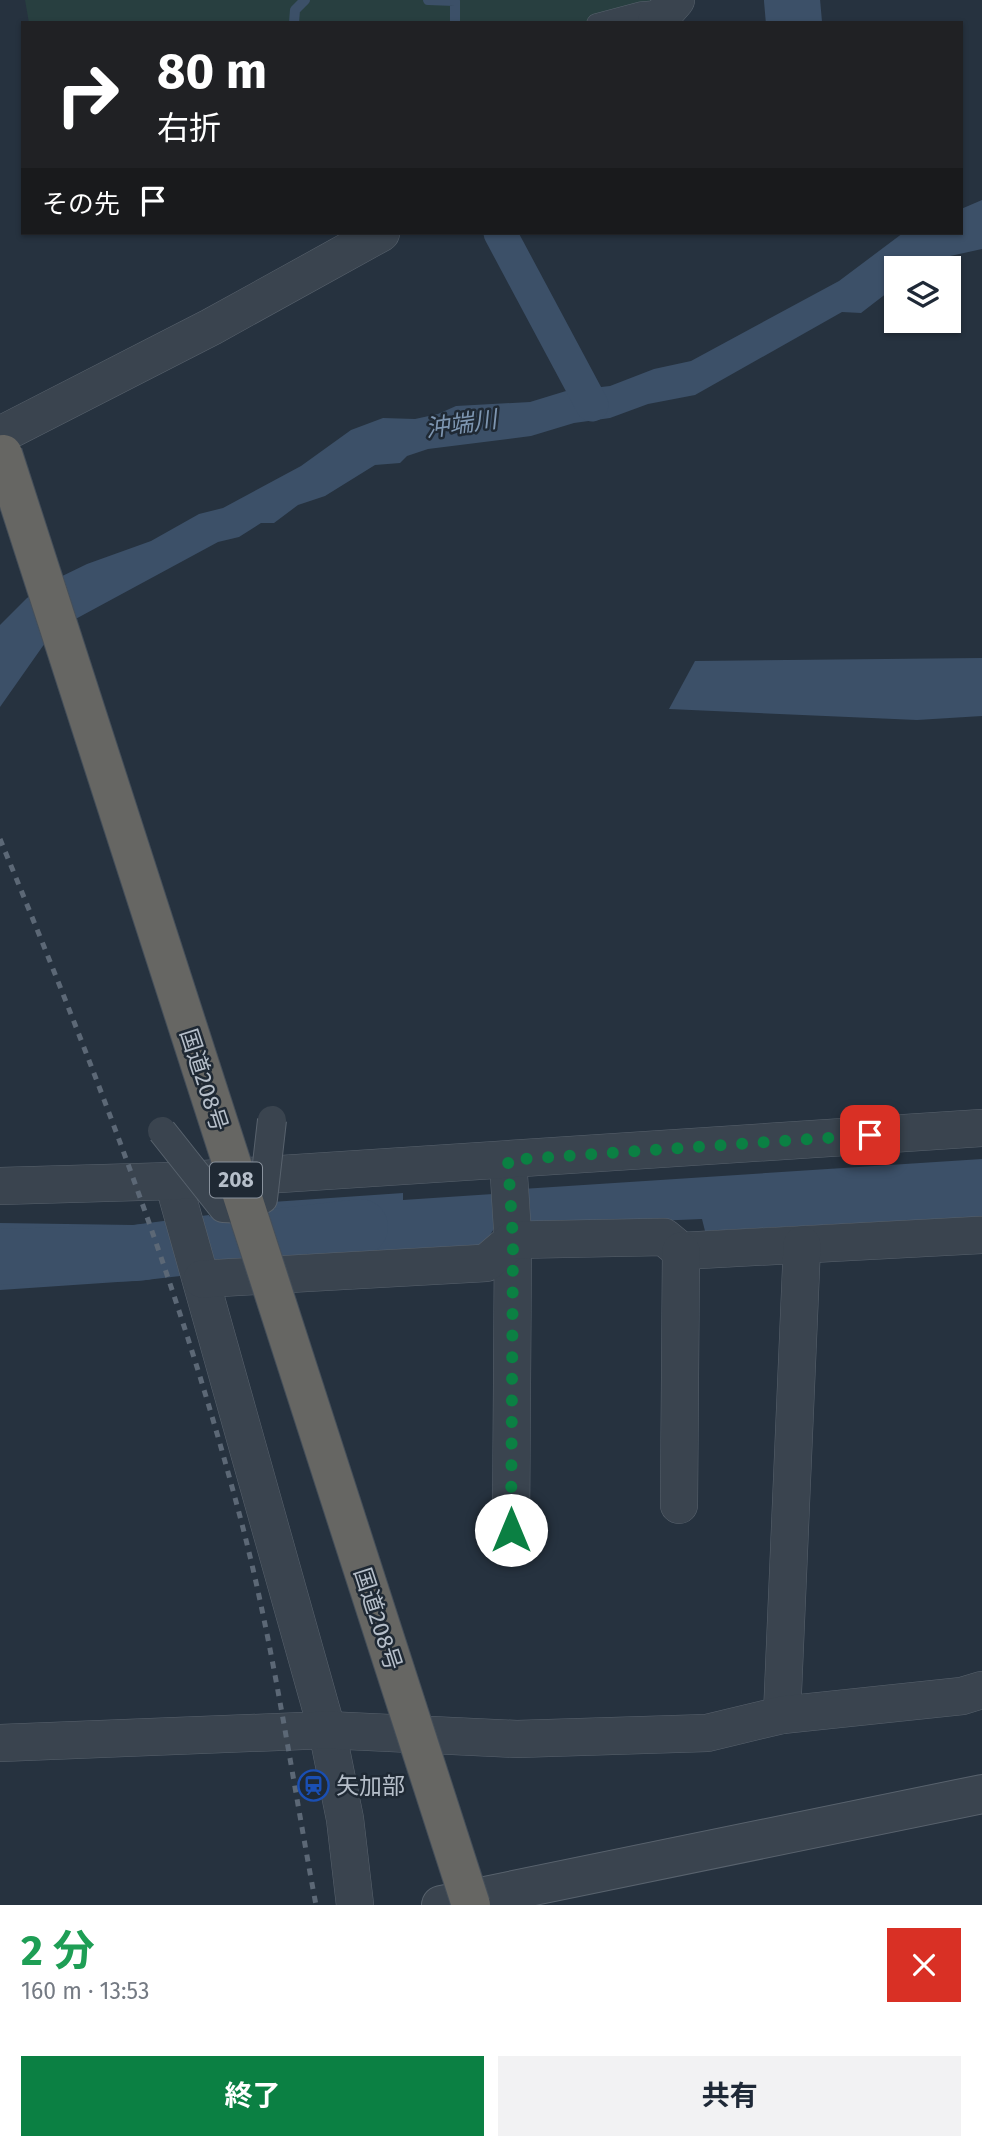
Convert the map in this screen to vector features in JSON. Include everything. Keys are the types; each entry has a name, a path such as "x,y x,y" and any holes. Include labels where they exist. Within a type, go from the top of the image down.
{"highway":[{"name":"国道208号","path":"1,444 471,1905"}],"street":[{"path":"1,444 377,235"},
{"path":"162,1131 223,1208 246,1209 264,1199 272,1120"},
{"path":"0,1186 177,1193 508,1160 982,1128"},
{"path":"508,1160 513,1240 511,1530"},
{"path":"177,1193 327,1730 345,1818 355,1905"},
{"path":"202,1279 486,1263 513,1240 664,1237 681,1251 982,1235"},
{"path":"782,1716 802,1245"},
{"path":"679,1505 681,1251"},
{"path":"0,1743 327,1730 517,1739 707,1733 782,1716 962,1696 982,1690"},
{"path":"441,1905 982,1794"}],"lane":[{"path":"603,21 640,11 666,10"}],"green space":[{"path":"25,0 655,0 635,21 29,21"}],"water":[{"name":"沖端川","path":"982,200 982,249 950,256 884,256 884,295 861,313 842,312 695,395 648,404 610,418 574,423 531,436 428,449 407,456 400,463 375,465 325,496 298,505 274,523 261,523 239,537 218,542 70,622 45,643 0,707 0,625 27,598 52,581 87,564 151,541 199,514 223,508 301,466 351,430 383,418 415,419 438,414 456,406 530,402 566,391 610,386 654,369 691,361 839,281 900,235 963,235 963,208"},
{"path":"982,658 982,716 917,720 669,709 695,661"},
{"path":"982,1159 982,1217 705,1231 702,1219 536,1226 526,1217 522,1189"},
{"path":"403,1193 403,1200 493,1194 495,1227 482,1248 294,1261 272,1202"},
{"path":"209,1215 225,1264 147,1280 0,1290 0,1223 133,1225"}],"waterway":[{"path":"294,21 295,10 305,0"},
{"path":"428,0 455,1 455,21"},
{"path":"792,0 794,21"},
{"path":"501,235 592,405"},
{"path":"0,1257 136,1253 360,1227"}],"railway":[{"path":"0,839 130,1170 188,1338 214,1423 261,1607 316,1905"}],"place":[{"name":"矢加部","path":"313,1786"}],"route":[{"path":"511,1530 513,1240 508,1160 870,1135"}]}
